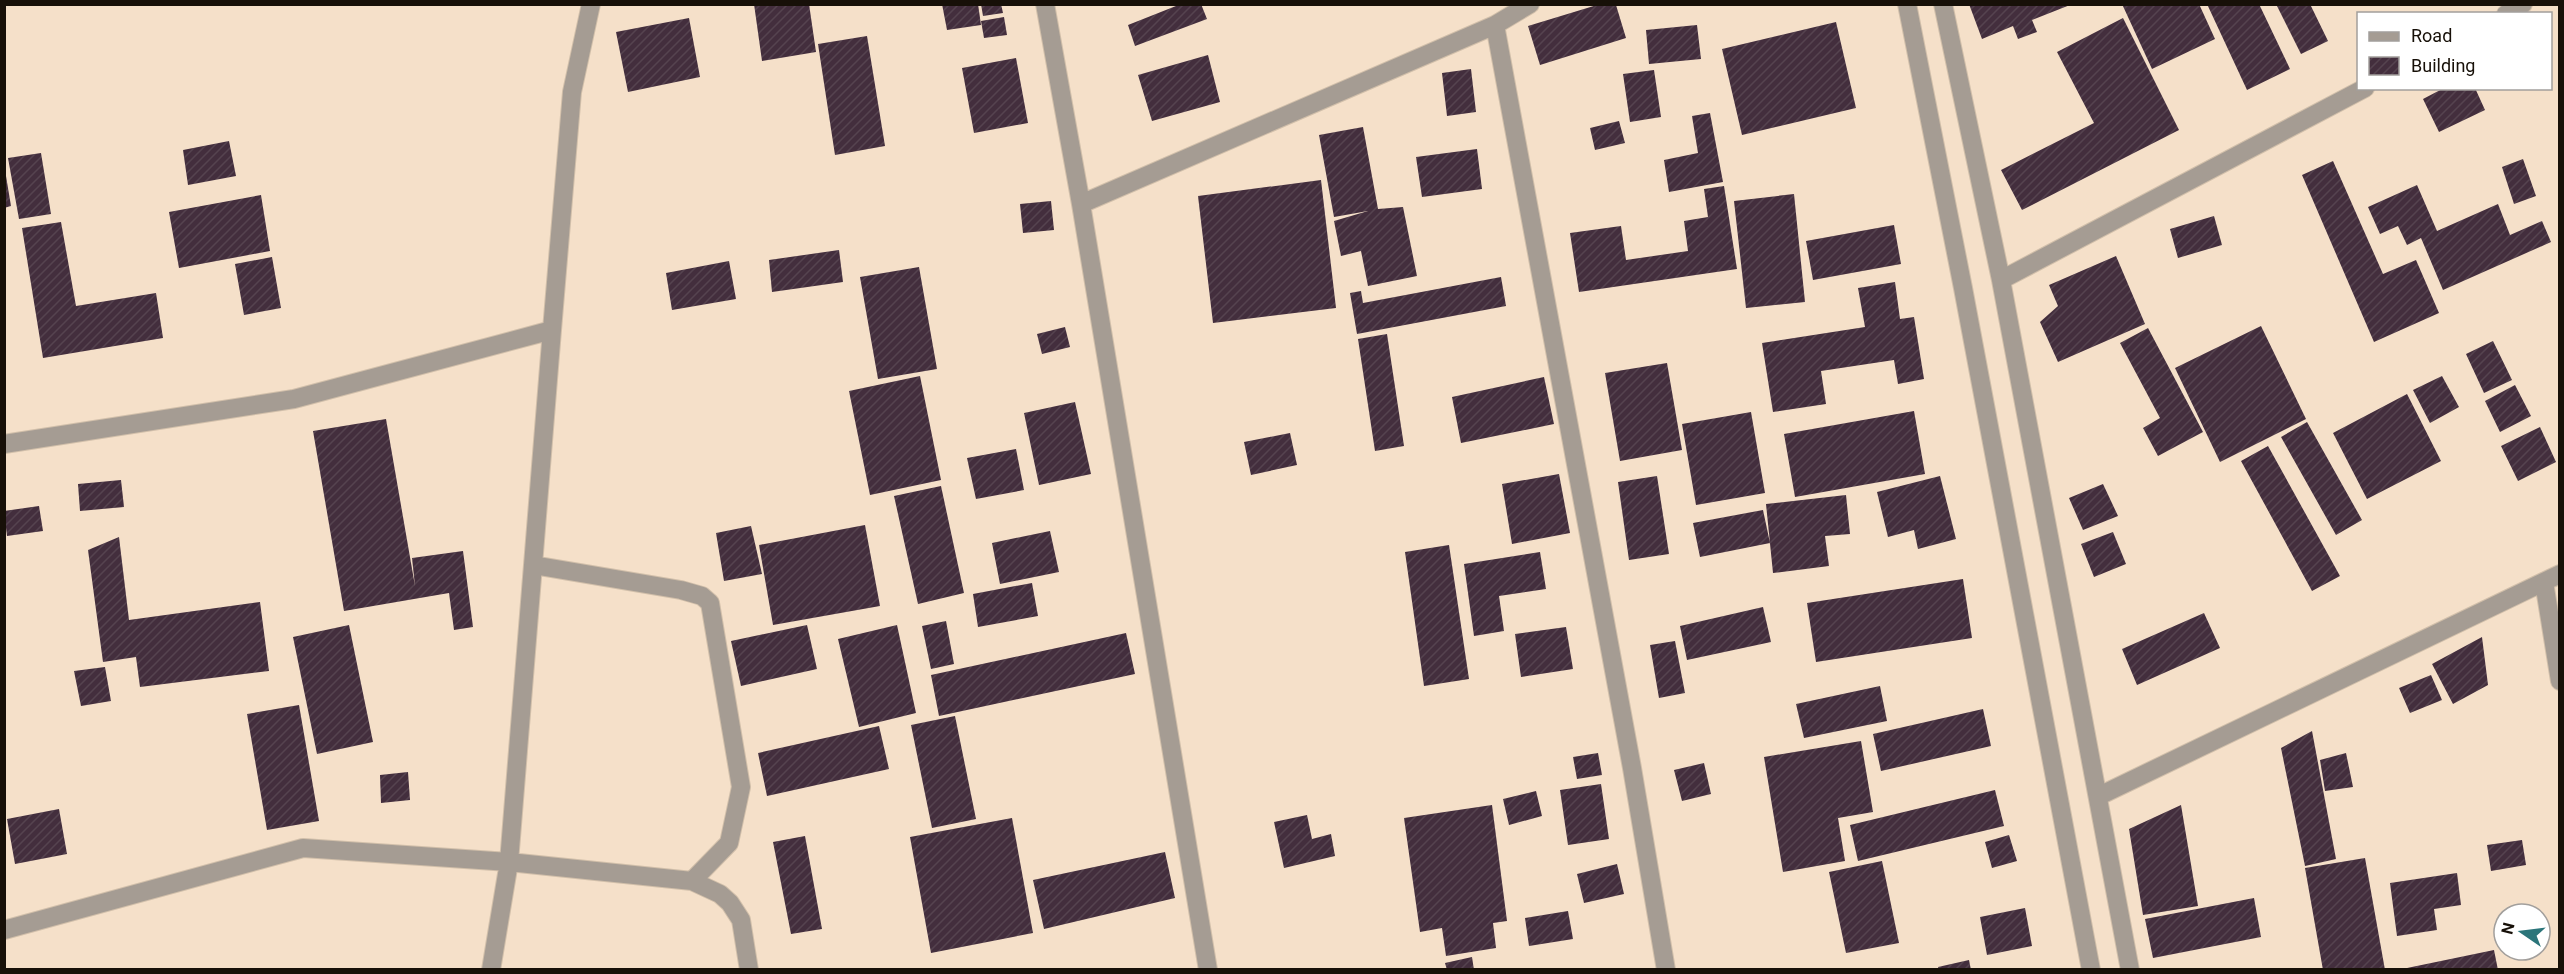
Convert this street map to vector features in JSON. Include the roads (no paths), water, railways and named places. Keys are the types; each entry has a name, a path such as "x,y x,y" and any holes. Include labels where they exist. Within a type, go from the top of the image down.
{"street":[{"path":"491,969 509,862 572,92 591,4"},
{"path":"1046,4 1082,204 1208,969"},
{"path":"1082,204 1495,25 1530,4"},
{"path":"1907,4 1963,288 2091,969"},
{"path":"1943,4 2001,280 2130,969"},
{"path":"2509,12 2523,4"},
{"path":"1495,25 1630,756 1666,969"},
{"path":"2001,280 2361,90"},
{"path":"4,444 294,399 552,330"},
{"path":"533,565 681,590 702,596 710,603 741,787 729,843 692,881"},
{"path":"2099,795 2552,578 2559,681"},
{"path":"4,930 303,848 509,862 692,881 720,894 730,903 741,920 749,969"}]}
